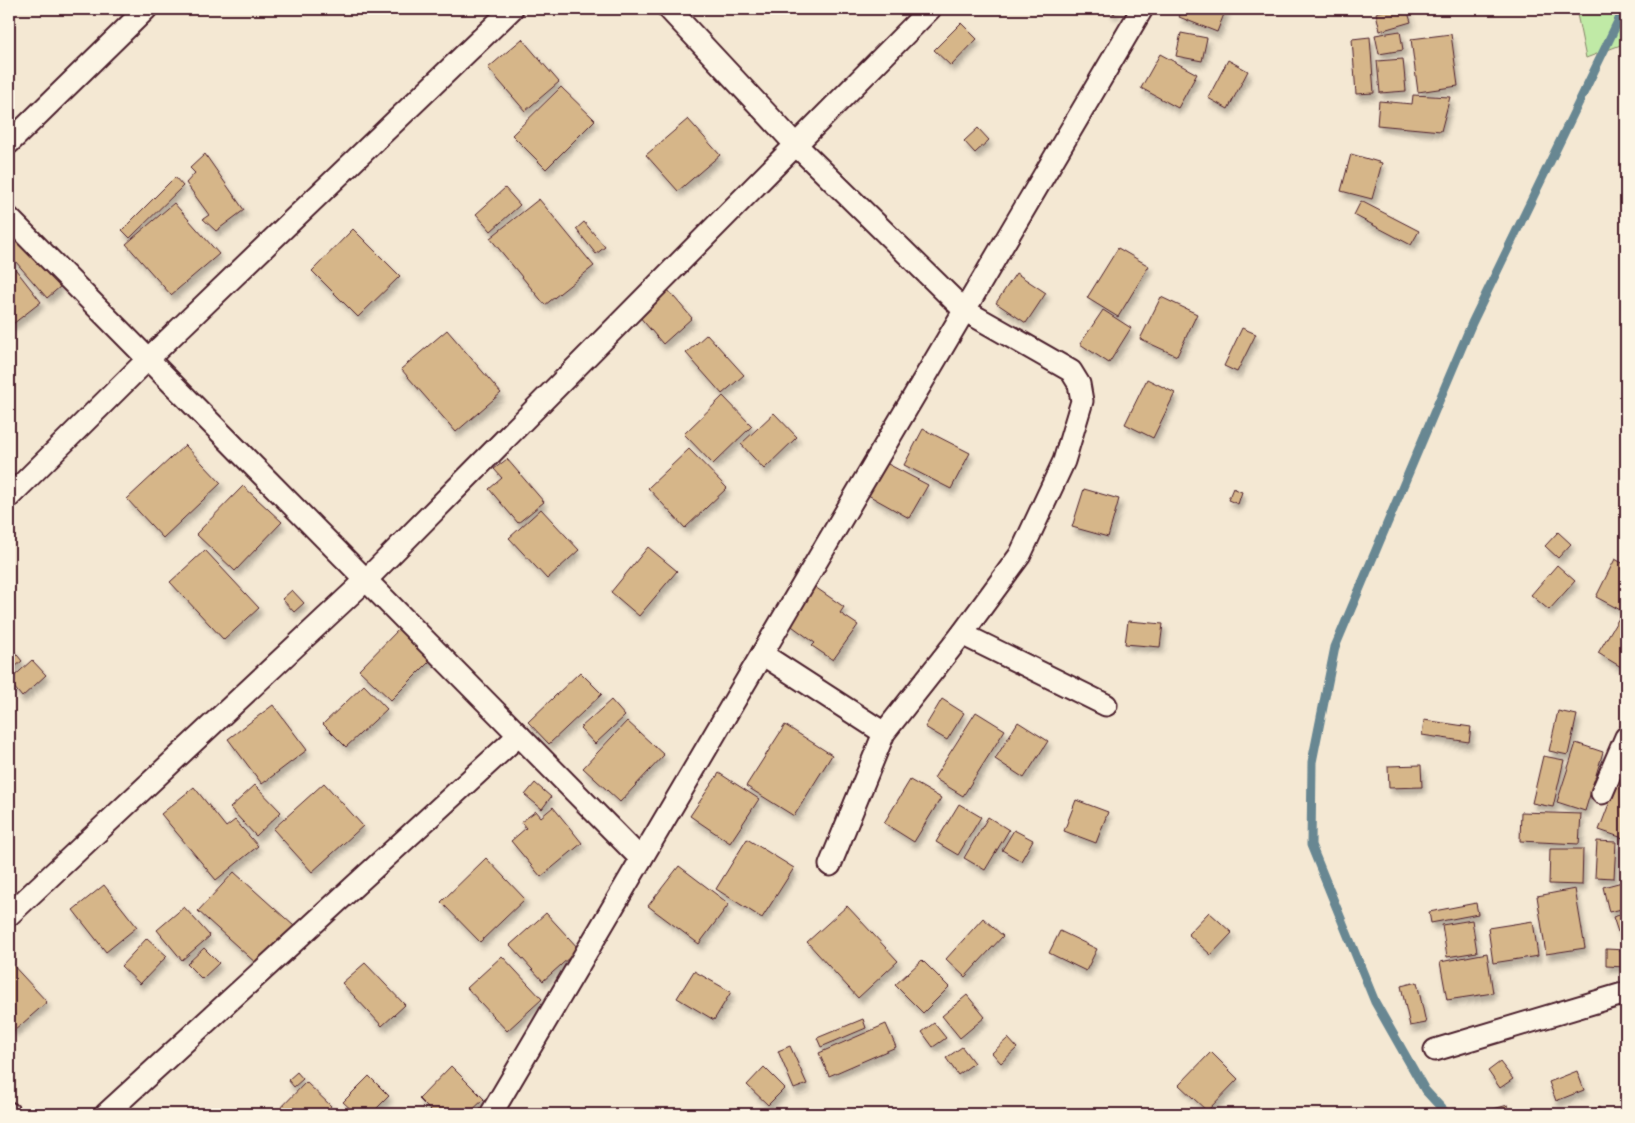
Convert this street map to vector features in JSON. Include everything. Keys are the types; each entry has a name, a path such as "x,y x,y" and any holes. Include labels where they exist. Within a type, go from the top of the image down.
{"street":[{"path":"9,143 146,9"},
{"path":"9,497 148,359 512,9"},
{"path":"669,9 796,144 964,310 1071,371 1079,384 1082,401 1064,461 1020,555 962,634 884,733 830,865"},
{"path":"9,915 366,580 930,9"},
{"path":"491,1114 1142,9"},
{"path":"9,218 641,859"},
{"path":"962,634 1106,705"},
{"path":"762,654 884,733"},
{"path":"106,1114 519,735"},
{"path":"1602,794 1626,737"},
{"path":"1435,1050 1626,993"}],"green space":[{"path":"1576,9 1626,9 1626,43 1586,58"}],"building":[{"path":"1108,9 1118,9 1114,14"},
{"path":"1183,9 1226,9 1217,32 1179,17"},
{"path":"1390,9 1407,9 1411,22 1380,31 1376,13"},
{"path":"961,23 977,39 951,66 934,50"},
{"path":"1400,31 1403,50 1379,54 1375,35"},
{"path":"1181,33 1207,38 1202,61 1176,56"},
{"path":"1451,34 1458,86 1418,92 1411,39"},
{"path":"1370,37 1374,93 1356,94 1352,39"},
{"path":"522,39 559,82 525,111 488,68"},
{"path":"1160,54 1197,74 1178,108 1141,88"},
{"path":"1403,59 1406,91 1380,93 1377,61"},
{"path":"1228,60 1248,71 1228,109 1208,98"},
{"path":"561,87 595,120 546,169 512,135"},
{"path":"1413,95 1450,97 1441,131 1377,125 1379,101 1412,104"},
{"path":"688,119 720,155 678,191 646,155"},
{"path":"978,128 989,140 975,153 964,141"},
{"path":"205,154 244,210 216,231 203,219 209,215 186,183 195,173 190,168"},
{"path":"1351,154 1382,163 1372,199 1341,191"},
{"path":"175,177 183,186 130,238 122,230"},
{"path":"505,188 520,205 491,231 476,214"},
{"path":"539,199 594,266 545,305 490,238"},
{"path":"1361,201 1419,231 1411,245 1354,215"},
{"path":"174,203 219,254 171,295 126,244"},
{"path":"584,222 605,247 596,254 576,229"},
{"path":"353,229 400,276 358,317 312,271"},
{"path":"18,235 61,286 47,298 9,254 9,243"},
{"path":"1118,248 1149,266 1118,317 1087,298"},
{"path":"9,261 41,302 9,327"},
{"path":"1016,273 1046,293 1026,323 996,303"},
{"path":"668,290 692,318 663,344 638,315"},
{"path":"1161,297 1197,314 1177,356 1140,339"},
{"path":"1103,310 1131,328 1109,363 1080,344"},
{"path":"1242,328 1256,334 1237,372 1224,366"},
{"path":"447,330 501,393 456,432 401,369"},
{"path":"707,334 744,375 722,394 686,353"},
{"path":"1147,379 1175,393 1153,438 1125,424"},
{"path":"723,396 752,426 713,464 684,434"},
{"path":"774,413 797,437 764,469 741,444"},
{"path":"923,429 970,453 951,489 904,465"},
{"path":"185,445 221,483 163,538 127,499"},
{"path":"689,449 727,488 685,528 648,488"},
{"path":"507,459 544,502 518,523 489,489 502,478 494,469"},
{"path":"886,463 928,485 909,518 868,495"},
{"path":"243,486 282,522 235,571 196,534"},
{"path":"1233,488 1242,492 1238,504 1228,500"},
{"path":"1084,489 1119,499 1108,537 1072,527"},
{"path":"541,509 579,550 547,579 509,538"},
{"path":"1558,532 1571,544 1558,558 1545,546"},
{"path":"648,547 677,571 639,616 611,592"},
{"path":"205,550 259,608 224,640 170,582"},
{"path":"1615,559 1626,565 1626,613 1596,597"},
{"path":"1557,565 1575,581 1549,610 1531,595"},
{"path":"815,587 844,607 840,613 858,625 833,660 812,646 815,643 789,624 805,594 809,596"},
{"path":"292,590 304,603 294,612 282,599"},
{"path":"1619,618 1626,622 1626,670 1598,653"},
{"path":"1128,621 1163,624 1160,647 1125,644"},
{"path":"401,627 433,658 391,700 359,670"},
{"path":"9,645 22,661 9,672"},
{"path":"32,660 46,675 22,697 9,681"},
{"path":"580,672 602,694 549,744 528,722"},
{"path":"364,685 387,709 346,747 323,724"},
{"path":"942,699 964,713 947,740 925,727"},
{"path":"611,700 625,716 595,744 580,728"},
{"path":"273,705 307,750 262,784 228,739"},
{"path":"1558,711 1577,715 1568,755 1549,751"},
{"path":"976,712 1005,730 963,796 934,778"},
{"path":"1424,720 1471,727 1469,742 1422,735"},
{"path":"627,721 664,755 620,802 583,768"},
{"path":"1018,722 1048,741 1024,778 995,759"},
{"path":"785,725 832,755 794,816 746,786"},
{"path":"1576,743 1603,752 1585,811 1557,802"},
{"path":"1543,756 1564,760 1553,807 1532,803"},
{"path":"1421,765 1422,787 1389,788 1388,766"},
{"path":"719,773 759,799 730,843 690,816"},
{"path":"910,780 941,798 914,842 884,823"},
{"path":"1618,780 1626,783 1626,839 1599,830"},
{"path":"324,783 363,826 312,872 273,829"},
{"path":"535,783 551,797 542,809 525,795"},
{"path":"255,785 281,812 256,836 230,808"},
{"path":"194,787 226,827 235,820 258,846 216,880 161,814"},
{"path":"1076,800 1108,812 1096,843 1064,831"},
{"path":"959,804 981,817 958,855 936,842"},
{"path":"553,807 582,843 541,877 511,841 526,828 521,822 536,811 541,817"},
{"path":"1521,812 1581,814 1579,844 1520,841"},
{"path":"988,817 1009,830 985,870 964,858"},
{"path":"1014,830 1033,840 1021,861 1002,850"},
{"path":"747,839 794,868 762,918 716,889"},
{"path":"1597,841 1616,842 1614,878 1595,877"},
{"path":"1550,849 1583,849 1582,885 1549,884"},
{"path":"486,858 525,899 480,942 441,902"},
{"path":"679,866 729,904 699,944 648,906"},
{"path":"234,872 294,926 258,965 198,911"},
{"path":"1626,881 1626,908 1609,912 1603,887"},
{"path":"104,885 137,927 106,952 73,910"},
{"path":"1575,889 1585,948 1546,954 1537,896"},
{"path":"1476,903 1478,914 1431,923 1429,912"},
{"path":"847,906 898,961 858,998 807,942"},
{"path":"184,907 210,936 182,960 157,930"},
{"path":"1209,912 1232,933 1211,955 1188,934"},
{"path":"546,913 579,949 543,981 510,945"},
{"path":"1623,914 1626,929 1618,932 1613,917"},
{"path":"983,918 1003,936 965,977 946,959"},
{"path":"1472,920 1477,952 1447,957 1442,925"},
{"path":"1533,921 1538,956 1493,963 1488,928"},
{"path":"1060,931 1097,949 1086,971 1049,953"},
{"path":"147,938 167,956 140,984 121,966"},
{"path":"204,948 219,963 202,979 187,964"},
{"path":"1606,949 1626,950 1626,967 1606,966"},
{"path":"1487,953 1493,993 1447,1000 1440,962"},
{"path":"502,956 542,999 507,1031 467,988"},
{"path":"922,960 949,987 923,1013 895,985"},
{"path":"9,961 47,1002 14,1031 9,1025"},
{"path":"365,963 405,1005 382,1026 342,983"},
{"path":"694,971 731,992 714,1020 677,998"},
{"path":"1417,982 1426,1023 1410,1026 1401,986"},
{"path":"967,995 985,1017 960,1038 942,1016"},
{"path":"863,1019 866,1028 821,1047 817,1038"},
{"path":"934,1023 946,1038 933,1047 922,1032"},
{"path":"886,1024 896,1047 829,1076 819,1053"},
{"path":"1008,1038 1017,1048 1001,1063 992,1053"},
{"path":"790,1046 807,1084 794,1089 778,1051"},
{"path":"962,1047 974,1063 958,1075 946,1058"},
{"path":"1211,1052 1238,1079 1207,1111 1179,1085"},
{"path":"1500,1062 1513,1079 1500,1088 1488,1071"},
{"path":"451,1066 484,1099 468,1114 434,1114 419,1099"},
{"path":"764,1067 785,1088 768,1105 747,1085"},
{"path":"1577,1071 1584,1090 1556,1101 1549,1082"},
{"path":"297,1072 303,1079 294,1087 288,1080"},
{"path":"369,1076 389,1096 371,1114 356,1114 343,1102"},
{"path":"306,1082 331,1106 324,1114 275,1114"},
{"path":"1508,1105 1510,1114 1494,1114 1493,1109"},
{"path":"1599,1107 1604,1114 1587,1114"}],"waterway":[{"path":"1447,1114 1425,1090 1375,1002 1311,845 1312,762 1335,647 1472,323 1624,9"}]}
